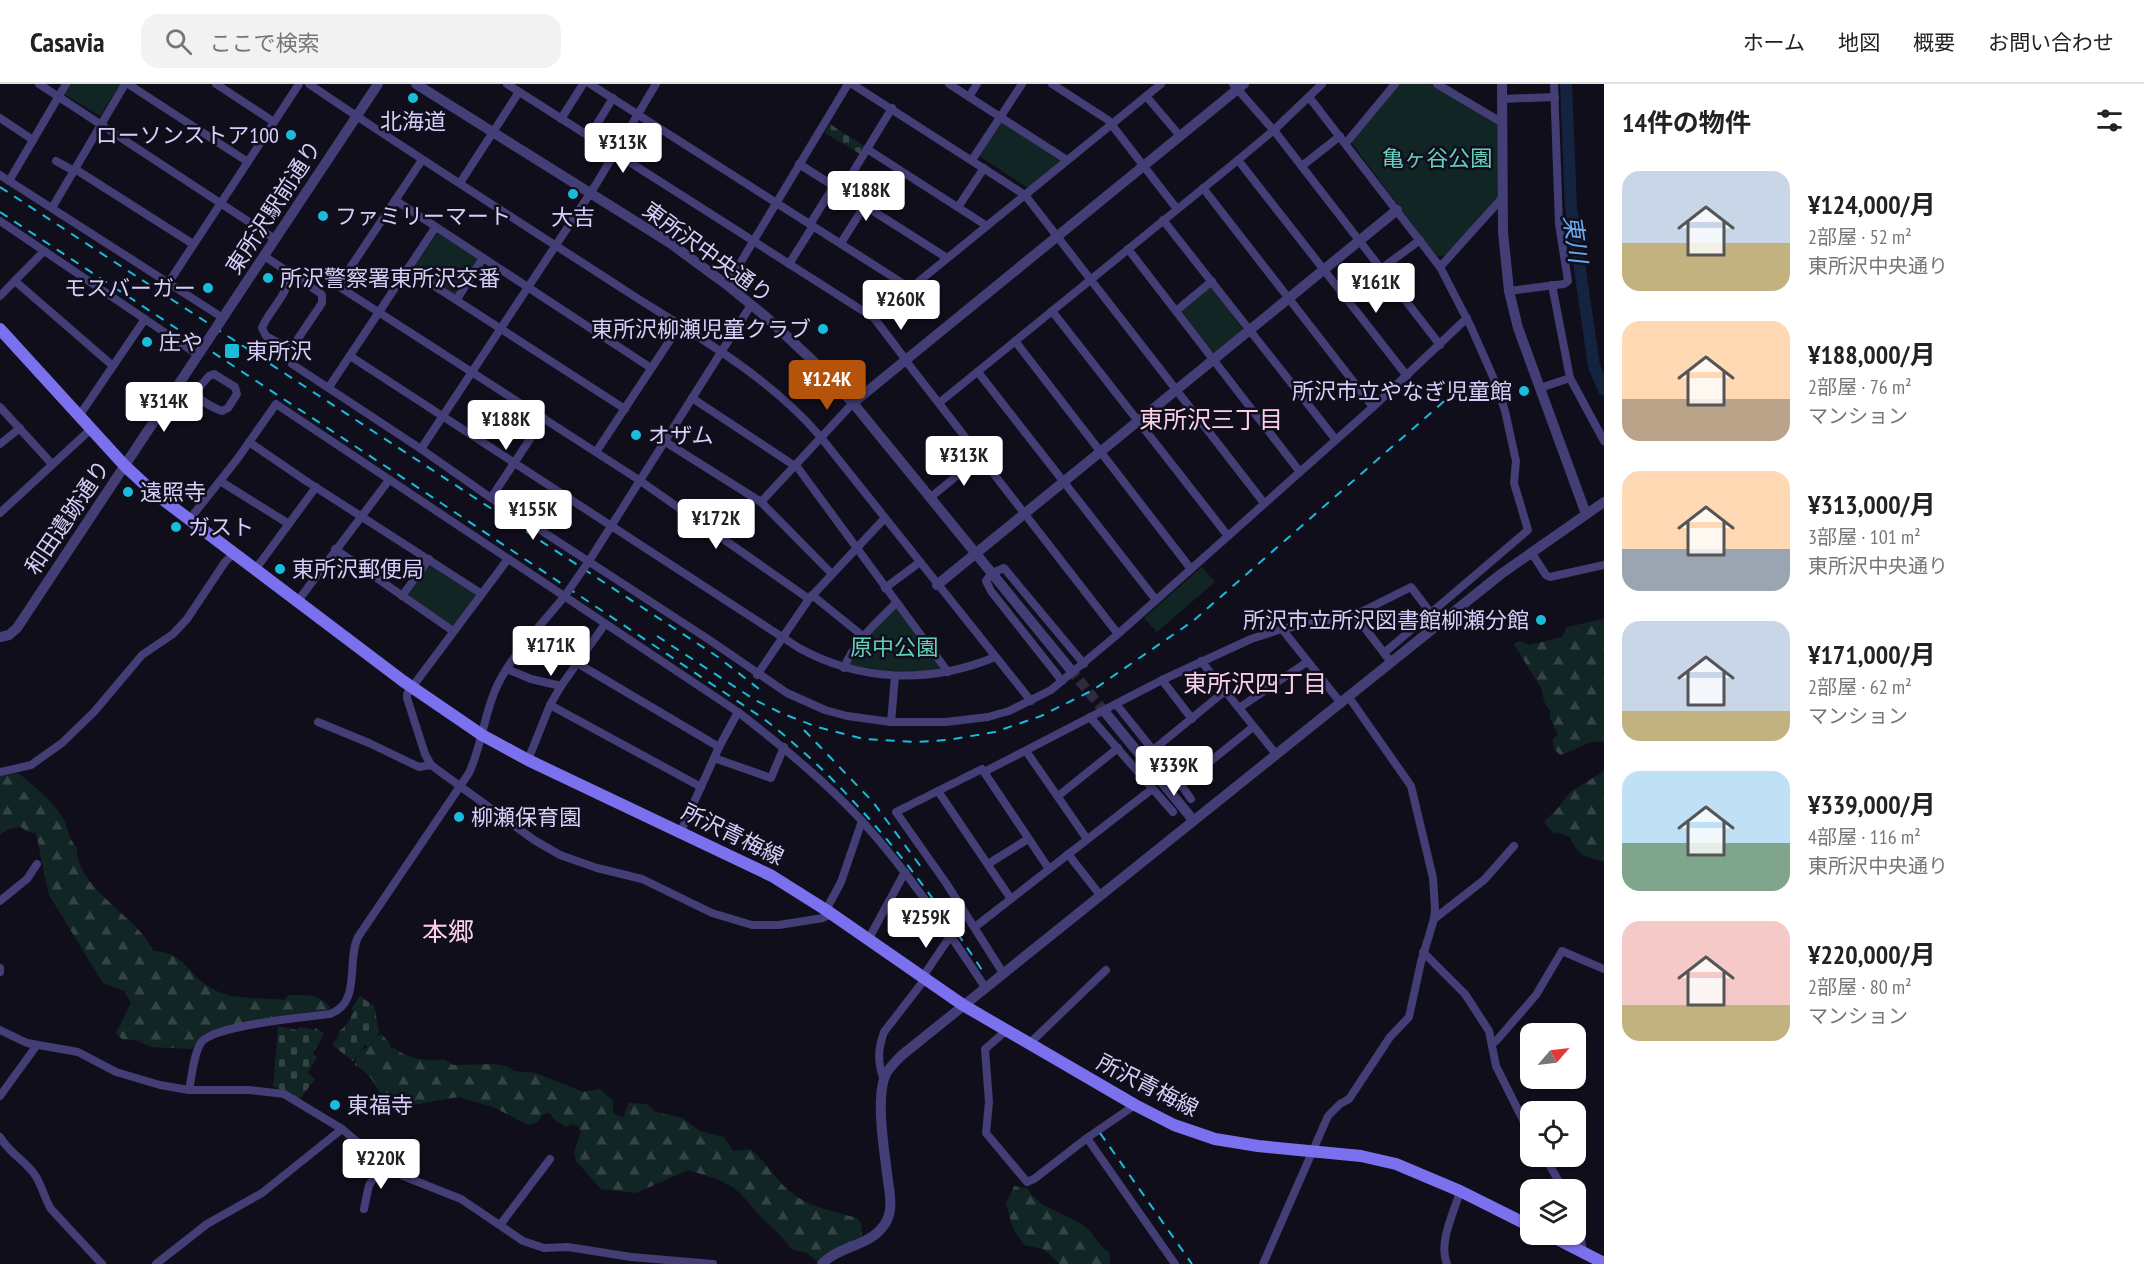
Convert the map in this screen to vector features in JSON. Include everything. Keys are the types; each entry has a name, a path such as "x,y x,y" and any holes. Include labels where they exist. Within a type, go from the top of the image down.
{"main road":[{"name":"所沢青梅線","path":"0,329 125,466 189,520 411,687 482,735 528,760 772,876 829,912 963,1005 1135,1105 1174,1125 1215,1138 1258,1146 1376,1159 1396,1164 1460,1191 1520,1221"},
{"path":"1567,1245 1604,1263"}],"street":[{"path":"39,84 275,239"},
{"path":"9,181 66,84"},
{"path":"52,208 126,84 248,162"},
{"path":"216,84 274,122"},
{"path":"169,282 299,84"},
{"path":"309,84 422,160 721,352 784,398 821,438 1031,701"},
{"name":"東所沢駅前通り","path":"199,353 378,84"},
{"name":"東所沢中央通り","path":"416,84 670,243 751,304 812,360 853,403 1070,669"},
{"path":"507,84 874,318 1118,634"},
{"path":"561,119 583,84"},
{"path":"591,84 910,288"},
{"path":"421,449 591,194 656,84"},
{"path":"727,285 850,84 892,108 1025,195 1264,503"},
{"path":"949,84 1067,160"},
{"path":"969,97 977,84"},
{"path":"972,160 1022,84"},
{"path":"1052,84 1111,124 1177,209"},
{"path":"939,403 1239,160 1322,84"},
{"path":"1302,166 1343,140 1395,84"},
{"path":"1437,84 1450,88 1501,122"},
{"path":"1509,291 1564,284 1568,281 1559,224 1554,84"},
{"path":"874,318 1157,85"},
{"path":"1500,85 1504,258 1509,291 1518,327 1586,514"},
{"path":"761,502 853,403 1143,167 1238,86 1440,345"},
{"path":"460,183 519,92"},
{"path":"1146,96 1180,136"},
{"path":"822,1264 834,1254 874,1236 888,1216 890,1192 882,1124 881,1092 887,1072 902,1055 1344,699 1430,612 1528,530 1514,483 1516,462 1505,411 1497,386 1467,318 1440,267 1309,97"},
{"path":"1502,99 1555,97"},
{"path":"589,137 613,98"},
{"path":"789,264 812,225 867,149 892,108"},
{"path":"0,118 33,140"},
{"path":"867,149 987,226"},
{"path":"422,160 338,285 639,480 810,597 864,637"},
{"path":"1239,160 1407,376"},
{"path":"56,161 194,244"},
{"path":"799,164 947,258"},
{"path":"958,207 984,168"},
{"path":"0,175 169,282 222,320"},
{"path":"1203,188 1373,407"},
{"path":"1440,267 1503,197"},
{"path":"395,200 651,368"},
{"path":"841,243 865,205"},
{"path":"937,585 1397,210"},
{"path":"1163,220 1336,440"},
{"path":"0,221 199,353"},
{"path":"328,387 435,228"},
{"path":"1382,269 1420,240"},
{"path":"1128,249 1300,472"},
{"path":"0,296 44,250"},
{"path":"264,256 286,270 320,293 323,299 295,343 286,347 266,336 262,328 287,285 286,270"},
{"path":"457,299 483,258"},
{"path":"408,268 625,409"},
{"path":"15,281 114,366"},
{"path":"1177,310 1212,281"},
{"path":"1552,285 1570,378 1604,441"},
{"path":"189,1090 199,1045 208,1038 257,1022 330,1014 342,1008 348,999 353,946 472,765 487,711 497,686 507,669 564,597 589,561 751,304"},
{"path":"1052,311 1228,536"},
{"path":"292,364 786,693 825,710 891,722 968,720 1009,711 1031,701 1084,664 1373,407 1467,318"},
{"path":"79,416 145,319"},
{"path":"596,452 680,326"},
{"path":"1015,341 1191,568"},
{"name":"和田遺跡通り","path":"0,637 9,635 17,628 125,466 183,386 199,353"},
{"path":"350,356 783,637 821,659 844,668 873,674 917,676 948,672 995,657"},
{"path":"978,372 1155,600"},
{"path":"214,374 236,387 237,394 228,408 222,411 183,386 196,391 209,376 214,374"},
{"path":"1540,388 1570,378"},
{"path":"692,398 796,466 948,672"},
{"path":"189,520 276,404 738,712 784,747 862,821 905,872 985,987"},
{"path":"0,407 52,464"},
{"path":"491,498 544,418"},
{"path":"0,444 20,428"},
{"path":"0,513 91,429"},
{"path":"664,441 761,502 832,574"},
{"path":"249,442 482,594"},
{"path":"931,497 981,456"},
{"path":"297,602 389,480"},
{"path":"220,481 289,524"},
{"path":"255,570 316,487"},
{"path":"1387,657 1604,502"},
{"path":"758,675 810,597 884,519"},
{"path":"335,549 453,631"},
{"path":"1531,552 1546,575 1550,577 1603,568"},
{"path":"0,772 32,765 62,742 94,712 142,655 172,634 187,619 225,562 234,554"},
{"path":"402,596 429,559"},
{"path":"508,559 411,687 407,698 430,765 534,840 560,855 597,868 642,879 712,914 752,925 779,925 823,918 829,912 862,821"},
{"path":"885,588 920,562"},
{"path":"1062,681 991,591 986,581 992,573 1004,568 1084,664"},
{"path":"984,772 1162,680 1251,639 1282,629 1354,615 1411,588 1430,612"},
{"path":"844,668 864,637 896,603"},
{"path":"1354,615 1387,657"},
{"path":"528,760 550,705 605,624"},
{"path":"1263,1264 1328,1116 1348,1099 1389,1037 1409,1017 1423,952 1434,919 1435,889 1411,786 1344,699 1306,662 1282,629"},
{"path":"1201,661 1276,754"},
{"path":"1239,708 1306,662"},
{"path":"577,663 719,747"},
{"path":"507,669 531,679 561,686"},
{"path":"891,722 895,676"},
{"path":"1162,680 1192,719"},
{"path":"1153,750 1225,691"},
{"path":"1116,704 1191,799"},
{"path":"550,705 701,788"},
{"path":"681,831 719,747 738,712"},
{"path":"1105,712 1193,820"},
{"path":"1090,717 1173,812"},
{"path":"318,722 419,767 430,765"},
{"path":"1181,785 1253,727"},
{"path":"714,758 771,778 784,747"},
{"path":"1058,796 1118,748"},
{"path":"1026,751 1087,839"},
{"path":"1003,973 975,927 896,812 982,769 1049,869"},
{"path":"975,927 1152,789"},
{"path":"938,791 1011,899"},
{"path":"988,864 1028,839"},
{"path":"1434,919 1484,880 1514,846"},
{"path":"1068,854 1100,895"},
{"path":"0,901 27,879 37,864"},
{"path":"868,940 905,872"},
{"path":"884,1080 878,1062 884,1032 924,978 951,935"},
{"path":"1492,1043 1536,995 1562,951 1604,969"},
{"path":"1423,952 1465,994 1489,1031 1496,1066 1520,1114"},
{"path":"1030,1043 1106,970"},
{"path":"0,1030 12,1038 78,1052 116,1072 160,1085 189,1090 277,1092 342,1129 384,1164 403,1176 461,1199 523,1241 544,1248 568,1247 641,1258 713,1264"},
{"path":"1007,1030 985,1049 989,1102 986,1133 1027,1182 1135,1105"},
{"path":"0,1096 37,1045"},
{"path":"156,1264 207,1224 262,1193 342,1129"},
{"path":"0,1137 7,1149 37,1177 51,1209 102,1264"},
{"path":"1086,1138 1175,1264"},
{"path":"500,1225 550,1160"},
{"path":"364,1209 369,1185 384,1164"},
{"path":"1447,1264 1444,1257 1445,1242 1460,1191"},
{"path":"1581,1245 1583,1253"}],"green space":[{"path":"70,84 120,84 100,116 64,94"},
{"name":"亀ヶ谷公園","path":"1399,84 1430,84 1497,124 1498,196 1447,255 1436,256 1351,142"},
{"path":"1001,121 1060,158 1061,161 1028,188 979,156"},
{"path":"830,124 864,146 860,154 825,133"},
{"path":"438,233 478,259 455,295 414,269"},
{"path":"1211,286 1243,330 1216,352 1213,352 1180,311"},
{"path":"428,564 475,592 476,595 453,627 407,596"},
{"path":"1202,567 1215,582 1157,632 1144,618"},
{"name":"原中公園","path":"894,609 898,609 940,666 939,670 896,671 852,665 850,662 866,639"},
{"path":"1604,619 1604,742 1591,742 1561,755 1554,746 1553,739 1558,735 1541,688 1514,644 1519,641 1530,645 1562,637 1567,627"},
{"path":"1604,771 1604,860 1602,861 1582,854 1570,837 1558,832 1554,834 1544,822 1570,792"},
{"path":"18,773 60,813 71,840 77,848 78,861 84,873 102,895 143,935 153,951 173,955 203,983 228,995 285,1000 288,995 312,996 323,1000 331,1009 289,1015 198,1042 191,1049 151,1047 135,1040 122,1039 116,1033 131,1003 124,991 103,983 49,895 36,833 27,832 21,827 8,829 0,835 0,776"},
{"path":"360,996 374,1006 379,1032 369,1047 365,1045 353,1061 332,1045 339,1031 349,1020 354,1011 351,1009"},
{"path":"278,1026 297,1030 300,1027 314,1030 315,1028 324,1033 313,1054 317,1057 308,1073 315,1079 300,1099 273,1086"},
{"path":"381,1034 389,1042 390,1047 412,1057 430,1060 443,1059 453,1065 506,1066 514,1071 536,1073 583,1092 600,1089 613,1101 613,1113 623,1118 629,1103 647,1104 656,1112 682,1118 700,1131 724,1137 733,1151 750,1149 788,1190 803,1201 857,1218 861,1223 862,1238 827,1252 818,1262 807,1253 791,1249 740,1194 727,1184 711,1177 688,1170 636,1193 601,1189 576,1161 574,1152 581,1131 572,1124 566,1127 549,1113 542,1115 538,1122 529,1125 493,1107 458,1097 418,1104 384,1102 372,1080 355,1065 360,1052 371,1046 374,1039"},
{"path":"1014,1186 1027,1188 1045,1206 1084,1226 1110,1253 1110,1264 1060,1264 1043,1249 1024,1245 1013,1228 1006,1204"}],"waterway":[{"name":"東川","path":"1566,84 1571,207 1594,366 1604,390"}],"tunnel":[{"path":"1070,669 1105,712"}],"railway":[{"path":"0,187 718,657 759,689"},
{"path":"0,212 764,719 797,746 884,835 959,935 982,970"},
{"path":"657,636 755,700 817,727 864,739 917,742 947,740 995,732 1041,716 1093,690 1193,621 1465,383"},
{"path":"804,730 873,802 924,871"},
{"path":"1100,1133 1192,1264"}],"place":[{"name":"北海道","path":"413,98"},
{"name":"ローソンストア100","path":"291,135"},
{"name":"大吉","path":"573,194"},
{"name":"ファミリーマート","path":"323,216"},
{"name":"所沢警察署東所沢交番","path":"268,278"},
{"name":"モスバーガー","path":"208,288"},
{"name":"東所沢柳瀬児童クラブ","path":"823,329"},
{"name":"庄や","path":"147,342"},
{"name":"東所沢","path":"232,351"},
{"name":"所沢市立やなぎ児童館","path":"1524,391"},
{"name":"オザム","path":"636,435"},
{"name":"遠照寺","path":"128,492"},
{"name":"ガスト","path":"176,527"},
{"name":"東所沢郵便局","path":"280,569"},
{"name":"所沢市立所沢図書館柳瀬分館","path":"1541,620"},
{"name":"柳瀬保育園","path":"459,817"},
{"name":"東福寺","path":"335,1105"}],"district":[{"name":"東所沢三丁目","path":"1211,420"},
{"name":"東所沢四丁目","path":"1255,684"},
{"name":"本郷","path":"448,932"}]}
